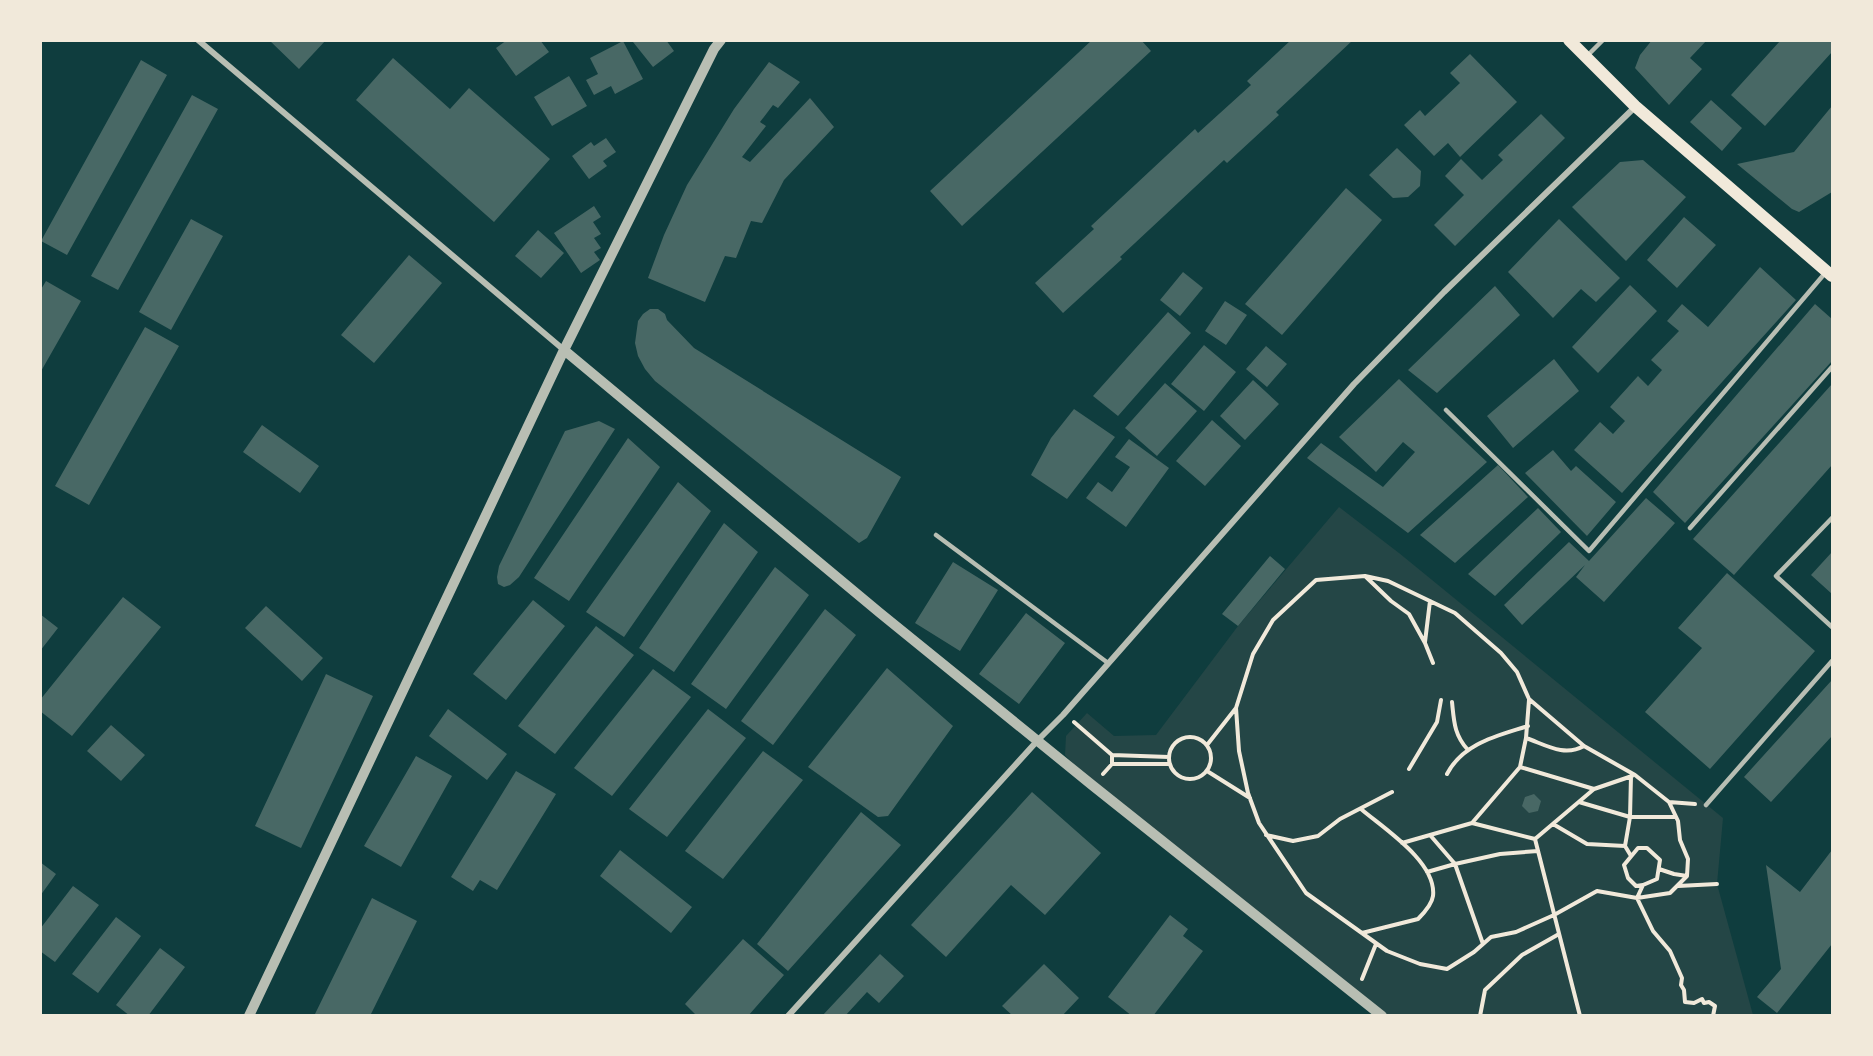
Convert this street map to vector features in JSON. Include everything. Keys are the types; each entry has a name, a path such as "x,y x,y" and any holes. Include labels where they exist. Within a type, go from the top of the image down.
{"main road":[{"path":"1569,40 1635,106 1829,274"}],"street":[{"path":"198,40 564,350 880,613 1382,1016"},
{"path":"249,1016 564,350 714,49 721,40"},
{"path":"788,1016 1038,740 1064,715 1354,384 1444,292 1635,106"}],"lane":[{"path":"1585,57 1603,40"},
{"path":"1446,410 1589,551 1829,274"},
{"path":"1690,528 1833,367"},
{"path":"1833,518 1776,576 1833,627"},
{"path":"936,536 1108,663"},
{"path":"1706,805 1833,661"}],"path":[{"path":"1365,576 1391,601 1409,614 1433,663"},
{"path":"1207,745 1236,708 1253,654 1273,620 1316,580 1365,576 1388,581 1455,613 1501,653 1517,672 1529,699 1584,746 1633,776 1669,802 1676,817 1680,840 1688,859 1687,876 1670,893 1637,898 1597,891 1554,915 1516,932 1491,937 1447,969 1420,964 1387,951 1306,893 1259,823 1250,798 1239,751 1236,708"},
{"path":"1425,643 1430,601"},
{"path":"1472,823 1520,767 1528,726 1529,699"},
{"path":"1409,769 1437,722 1441,700"},
{"path":"1452,702 1455,731 1460,742 1468,750"},
{"path":"1064,715 1112,755 1169,757"},
{"path":"1447,774 1452,764 1476,744 1528,726"},
{"path":"1188,738 1201,740 1207,745 1211,758 1207,771 1197,778 1184,778 1173,771 1169,757 1175,744 1188,738"},
{"path":"1526,738 1560,751 1574,751 1584,746"},
{"path":"1112,764 1170,764"},
{"path":"1520,767 1594,789"},
{"path":"1207,771 1250,798"},
{"path":"1535,839 1594,789 1633,776"},
{"path":"1631,856 1625,846 1633,776"},
{"path":"1265,835 1293,841 1318,836 1340,819 1392,792"},
{"path":"1578,802 1630,817 1676,817"},
{"path":"1669,802 1706,805"},
{"path":"1361,809 1420,860 1431,879 1433,897 1425,912 1418,919 1362,933"},
{"path":"1401,843 1472,823 1535,839"},
{"path":"1553,824 1587,844 1625,846"},
{"path":"1430,835 1455,864 1483,944"},
{"path":"1535,839 1580,1016"},
{"path":"1638,848 1647,848 1660,860 1657,879 1636,886 1628,878 1624,865 1631,856 1638,848"},
{"path":"1427,872 1500,854 1538,850"},
{"path":"1659,869 1687,876"},
{"path":"1677,886 1717,884"},
{"path":"1637,898 1643,885"},
{"path":"1637,898 1653,931 1670,951 1682,978 1681,986 1684,990 1685,1002 1694,1003 1702,999 1704,1003 1709,1002 1715,1006 1713,1016"},
{"path":"1480,1016 1485,990 1522,955 1559,934"},
{"path":"1361,983 1376,944"}],"shaded area":[{"path":"1339,507 1399,553 1723,818 1717,884 1753,1015 1387,1015 1092,785 1065,755 1066,736 1087,713 1114,736 1156,735 1238,626"}],"building":[{"path":"269,40 326,40 299,69"},
{"path":"507,40 540,40 549,52 516,76 496,48"},
{"path":"635,40 666,40 674,51 653,67 633,42"},
{"path":"1092,40 1141,40 1151,51 962,226 930,191"},
{"path":"1291,40 1353,40 1276,112 1279,115 1227,163 1224,160 1063,313 1035,283 1094,229 1091,226 1195,129 1198,133 1251,85 1247,81"},
{"path":"1652,40 1707,40 1690,58 1702,69 1669,105 1635,68 1640,55"},
{"path":"1781,40 1832,40 1832,52 1765,126 1731,95"},
{"path":"623,41 643,79 615,94 611,86 594,95 586,80 598,74 590,58"},
{"path":"1470,54 1517,102 1460,157 1448,143 1434,156 1404,125 1420,110 1425,116 1460,83 1450,73"},
{"path":"393,58 450,109 469,88 550,159 494,222 356,100"},
{"path":"141,60 167,75 67,255 41,241"},
{"path":"769,62 800,82 778,108 773,105 760,122 766,126 742,157 750,162 810,98 834,127 784,180 762,223 751,221 736,258 725,256 705,302 648,278 664,235 687,185 734,109"},
{"path":"569,76 587,106 552,126 534,97"},
{"path":"192,95 218,109 118,290 91,276"},
{"path":"1711,100 1742,128 1722,151 1690,122"},
{"path":"1832,106 1832,192 1799,212 1792,209 1737,164 1794,152"},
{"path":"1541,114 1565,138 1455,246 1434,225 1464,195 1445,176 1461,159 1482,180 1503,160 1498,155"},
{"path":"606,138 616,152 603,161 607,166 589,179 572,156 591,142 594,146"},
{"path":"1397,148 1421,171 1420,186 1408,197 1393,198 1369,175"},
{"path":"1643,160 1686,197 1626,261 1572,207 1620,162"},
{"path":"1346,188 1382,220 1282,335 1245,304"},
{"path":"594,206 601,217 593,222 601,234 594,238 601,248 594,252 600,260 581,273 554,233"},
{"path":"1684,217 1716,245 1677,288 1647,260"},
{"path":"191,219 223,236 171,330 139,312"},
{"path":"1559,219 1620,278 1596,302 1581,289 1553,318 1508,272"},
{"path":"538,230 564,253 541,278 515,256"},
{"path":"409,255 442,283 374,363 341,335"},
{"path":"1760,267 1796,300 1622,493 1574,450 1600,422 1613,434 1625,421 1610,407 1638,376 1648,386 1662,370 1651,360 1679,331 1667,321 1682,304 1708,327"},
{"path":"1183,272 1203,288 1180,316 1160,300"},
{"path":"46,281 81,301 40,373 40,291"},
{"path":"1630,285 1657,311 1598,373 1572,347"},
{"path":"1495,286 1520,315 1437,393 1408,370"},
{"path":"1225,301 1247,315 1226,345 1205,331"},
{"path":"1815,304 1832,319 1832,361 1685,523 1653,492"},
{"path":"650,309 658,309 665,314 667,320 694,348 901,477 867,538 859,543 655,381 638,356 635,343 638,321"},
{"path":"1168,312 1191,333 1118,416 1093,396"},
{"path":"145,327 179,346 89,505 55,486"},
{"path":"1204,345 1236,372 1204,411 1171,384"},
{"path":"1266,346 1287,364 1267,387 1246,369"},
{"path":"1554,359 1579,391 1513,448 1487,416"},
{"path":"1399,379 1487,462 1408,533 1307,458 1321,443 1383,487 1415,452 1403,442 1376,472 1339,437"},
{"path":"1253,380 1279,404 1245,440 1220,416"},
{"path":"1165,383 1197,411 1157,456 1125,428"},
{"path":"1832,384 1832,465 1734,575 1693,539"},
{"path":"1074,409 1115,437 1067,499 1031,475 1051,438"},
{"path":"1212,420 1241,446 1205,486 1176,461"},
{"path":"599,421 615,429 519,577 504,587 498,584 499,566 565,431"},
{"path":"262,425 319,466 300,493 243,452"},
{"path":"628,438 660,467 569,601 534,578"},
{"path":"1129,439 1169,468 1126,527 1086,498 1098,482 1112,492 1130,467 1115,457"},
{"path":"1553,450 1571,471 1576,466 1616,502 1587,536 1525,473"},
{"path":"1498,465 1528,497 1455,563 1420,535"},
{"path":"678,482 711,511 624,637 586,612"},
{"path":"1646,498 1675,523 1604,602 1576,577 1585,565 1522,625 1504,605 1569,542 1589,561"},
{"path":"1538,508 1561,532 1495,596 1468,574"},
{"path":"724,523 758,552 674,672 639,648"},
{"path":"1832,552 1832,594 1811,575"},
{"path":"1270,556 1285,569 1238,626 1222,614"},
{"path":"953,562 998,590 960,651 915,623"},
{"path":"775,567 809,595 726,709 691,684"},
{"path":"1727,573 1815,651 1710,769 1645,712 1702,648 1678,628"},
{"path":"123,597 161,627 72,736 40,711 40,700"},
{"path":"533,600 565,626 506,700 473,674"},
{"path":"266,606 323,658 302,681 245,628"},
{"path":"825,609 856,635 773,745 741,721"},
{"path":"1026,613 1065,643 1019,704 979,674"},
{"path":"40,614 58,628 40,651"},
{"path":"596,626 634,655 555,754 518,726"},
{"path":"887,668 953,726 888,816 878,817 808,767"},
{"path":"653,669 691,697 612,796 574,768"},
{"path":"326,674 373,696 301,848 255,826"},
{"path":"1832,680 1832,736 1771,802 1744,777"},
{"path":"448,709 507,754 487,780 429,736"},
{"path":"708,709 746,738 667,837 629,809"},
{"path":"111,725 145,755 121,781 87,751"},
{"path":"763,751 803,780 723,879 685,851"},
{"path":"416,756 452,776 401,867 364,846"},
{"path":"516,771 556,794 497,890 480,880 473,891 451,877"},
{"path":"1032,792 1101,853 1045,915 1011,885 946,957 911,925"},
{"path":"1534,794 1541,801 1538,811 1529,813 1522,806 1525,797"},
{"path":"861,812 901,845 788,971 757,944"},
{"path":"620,850 692,907 671,933 600,876"},
{"path":"1832,850 1832,944 1777,1013 1757,997 1781,969 1766,865 1800,892"},
{"path":"40,862 56,874 40,896"},
{"path":"73,886 99,905 55,962 40,951 40,929"},
{"path":"372,898 417,921 370,1016 314,1016"},
{"path":"1170,915 1188,929 1183,936 1203,951 1153,1016 1132,1016 1108,997"},
{"path":"116,917 141,936 98,993 72,974"},
{"path":"743,939 784,975 748,1016 697,1016 685,1004"},
{"path":"160,948 185,967 148,1016 130,1016 116,1005"},
{"path":"880,954 904,976 879,1003 867,992 845,1016 822,1016"},
{"path":"1044,964 1079,998 1062,1016 1013,1016 1002,1006"}]}
